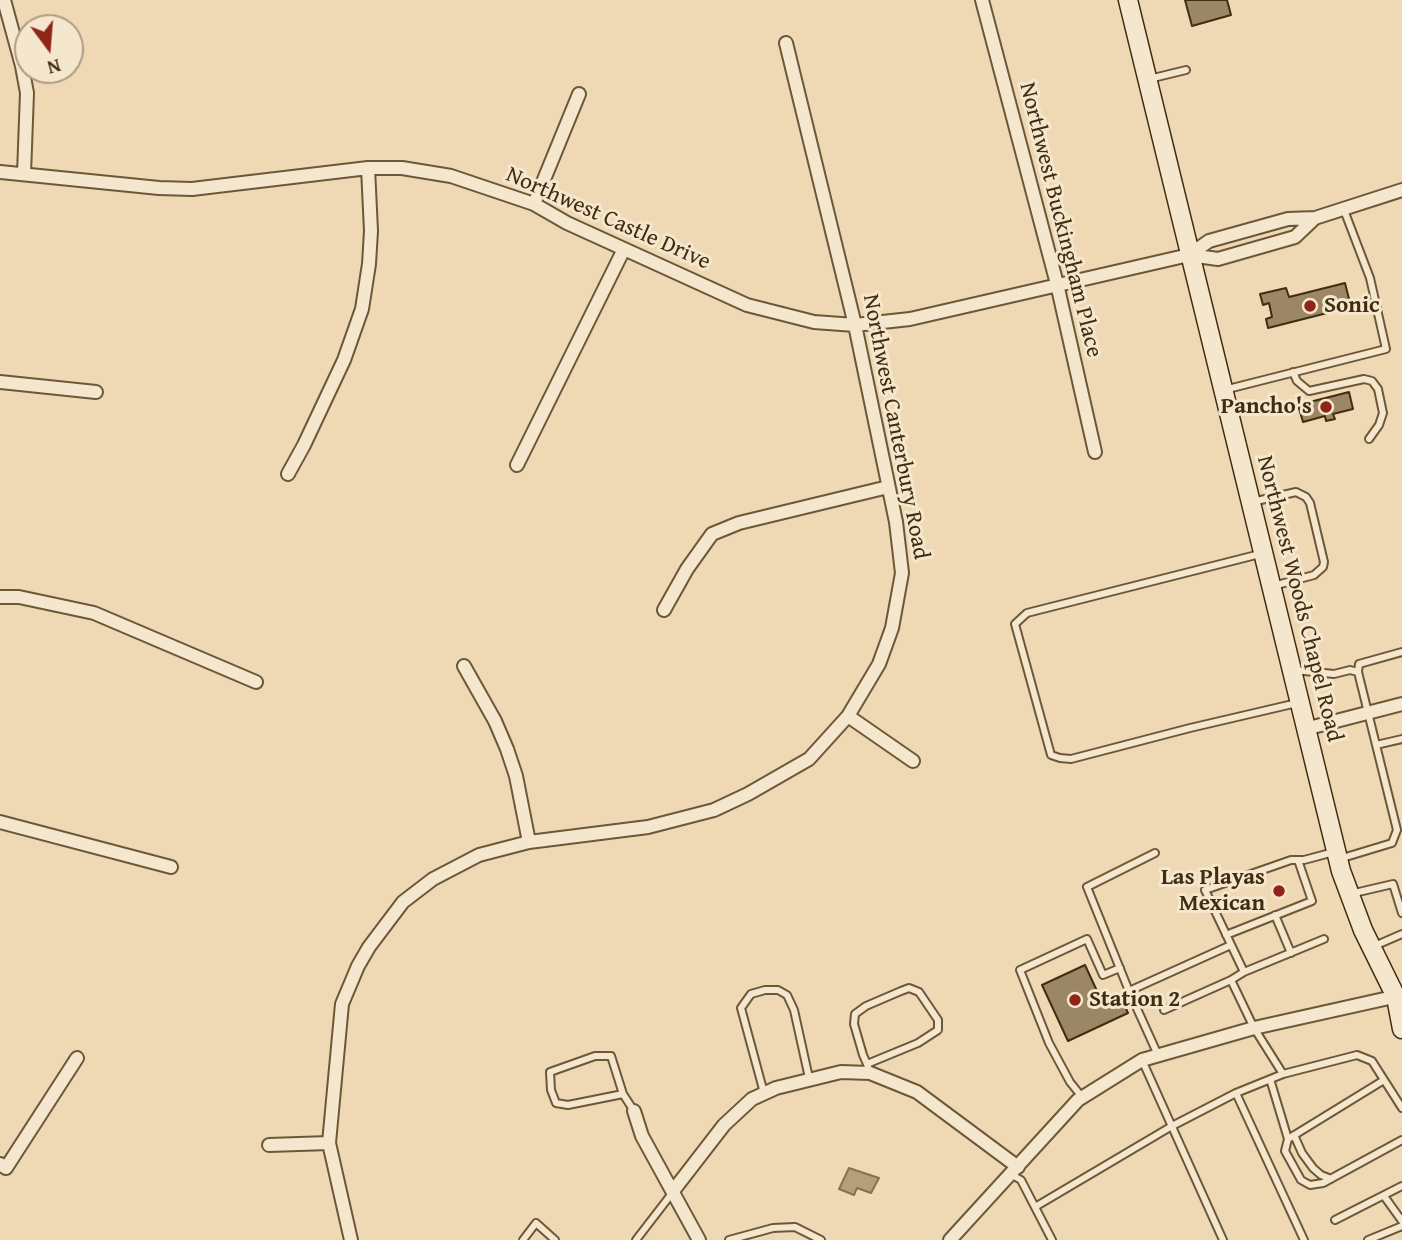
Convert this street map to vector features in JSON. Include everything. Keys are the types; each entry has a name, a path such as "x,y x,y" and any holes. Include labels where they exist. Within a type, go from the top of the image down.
{"main road":[{"name":"Northwest Woods Chapel Road","path":"1128,0 1337,856 1348,895 1371,948 1400,998 1402,1029"}],"street":[{"path":"4,0 20,55 27,93 24,174"},
{"name":"Northwest Buckingham Place","path":"982,0 1057,284 1095,452"},
{"name":"Northwest Canterbury Road","path":"351,1240 329,1143 342,1004 358,966 378,933 403,902 433,879 479,855 529,842 622,831 714,810 770,782 809,759 848,716 879,664 899,598 902,573 896,522 855,325 786,43"},
{"path":"534,204 579,94"},
{"path":"288,474 344,360 362,309 371,231 368,168"},
{"name":"Northwest Castle Drive","path":"0,172 192,189 368,168 402,168 451,176 534,204 747,305 814,322 855,325 910,319 1189,255"},
{"path":"1189,255 1213,240 1289,219 1315,218 1402,190"},
{"path":"1189,255 1218,259 1295,237 1315,218"},
{"path":"517,465 624,249"},
{"path":"0,382 96,393"},
{"path":"664,610 687,569 712,534 739,523 888,487"},
{"path":"0,597 19,597 94,613 256,682"},
{"path":"464,666 495,721 507,749 516,776 529,842"},
{"path":"1305,729 1402,704"},
{"path":"848,716 913,761"},
{"path":"0,822 171,867"},
{"path":"950,1240 1083,1097 1142,1060 1254,1028 1400,998"},
{"path":"0,1164 6,1168 78,1058"},
{"path":"673,1191 724,1125 752,1098 809,1078 869,1069 917,1092 1015,1171"},
{"path":"634,1111 642,1136 699,1240"},
{"path":"269,1145 329,1143"}],"lane":[{"path":"1147,79 1186,71"},
{"path":"1222,390 1386,349 1370,278 1344,210"},
{"path":"1293,372 1297,381 1309,391 1364,379 1372,381 1378,389 1382,413 1379,425 1369,439"},
{"path":"1250,503 1301,493 1310,503 1316,527 1323,567 1314,575 1270,586"},
{"path":"1262,554 1027,612 1015,624 1051,755 1060,758 1071,759 1299,702"},
{"path":"1244,972 1205,890 1291,860 1337,856 1392,843 1397,830 1357,672 1359,664 1402,652"},
{"path":"1291,670 1337,674 1350,670 1357,672"},
{"path":"1376,745 1402,739"},
{"path":"1155,853 1087,887 1158,1055"},
{"path":"1226,934 1312,901 1298,860"},
{"path":"1348,895 1392,884 1402,914"},
{"path":"1275,915 1291,953"},
{"path":"1371,948 1402,934"},
{"path":"1083,1097 1070,1082 1049,1043 1020,970 1087,939 1103,975 1120,968"},
{"path":"1164,1010 1244,972 1324,939"},
{"path":"1129,991 1231,945"},
{"path":"1231,980 1254,1028 1283,1073"},
{"path":"909,988 919,992 938,1020 938,1030 869,1069 853,1024 855,1014 866,1006 909,988"},
{"path":"764,1093 741,1008 751,994 778,990 787,995 794,1010 809,1078"},
{"path":"1035,1207 1172,1125 1283,1073 1357,1055 1372,1061 1402,1108"},
{"path":"623,1094 568,1105 556,1103 551,1090 551,1072 595,1056 611,1056 623,1094 634,1111"},
{"path":"1142,1060 1223,1240"},
{"path":"1270,1079 1291,1137 1313,1168 1331,1179"},
{"path":"1384,1080 1291,1137 1285,1152 1301,1180 1310,1185 1331,1179 1402,1140"},
{"path":"1236,1093 1304,1240"},
{"path":"1015,1171 1052,1240"},
{"path":"1335,1220 1402,1186"},
{"path":"636,1240 673,1191"},
{"path":"1368,1240 1402,1223 1384,1196"},
{"path":"523,1240 536,1223 555,1240"},
{"path":"729,1240 773,1228 795,1227 821,1240"}],"shaded area":[{"path":"849,1168 879,1178 871,1193 857,1188 854,1195 839,1189"}],"building":[{"path":"1185,0 1227,0 1231,15 1192,26"},
{"name":"Sonic","path":"1345,283 1351,307 1268,328 1266,319 1272,317 1269,303 1263,305 1260,294 1286,288 1289,297"},
{"name":"Pancho's","path":"1349,392 1353,409 1333,414 1335,419 1326,421 1325,416 1303,422 1298,405"},
{"name":"Station 2","path":"1085,965 1103,1004 1120,996 1128,1013 1068,1041 1042,985"}],"place":[{"name":"Sonic","path":"1310,306"},
{"name":"Pancho's","path":"1326,407"},
{"name":"Las Playas Mexican","path":"1279,891"},
{"name":"Station 2","path":"1075,1000"}]}
